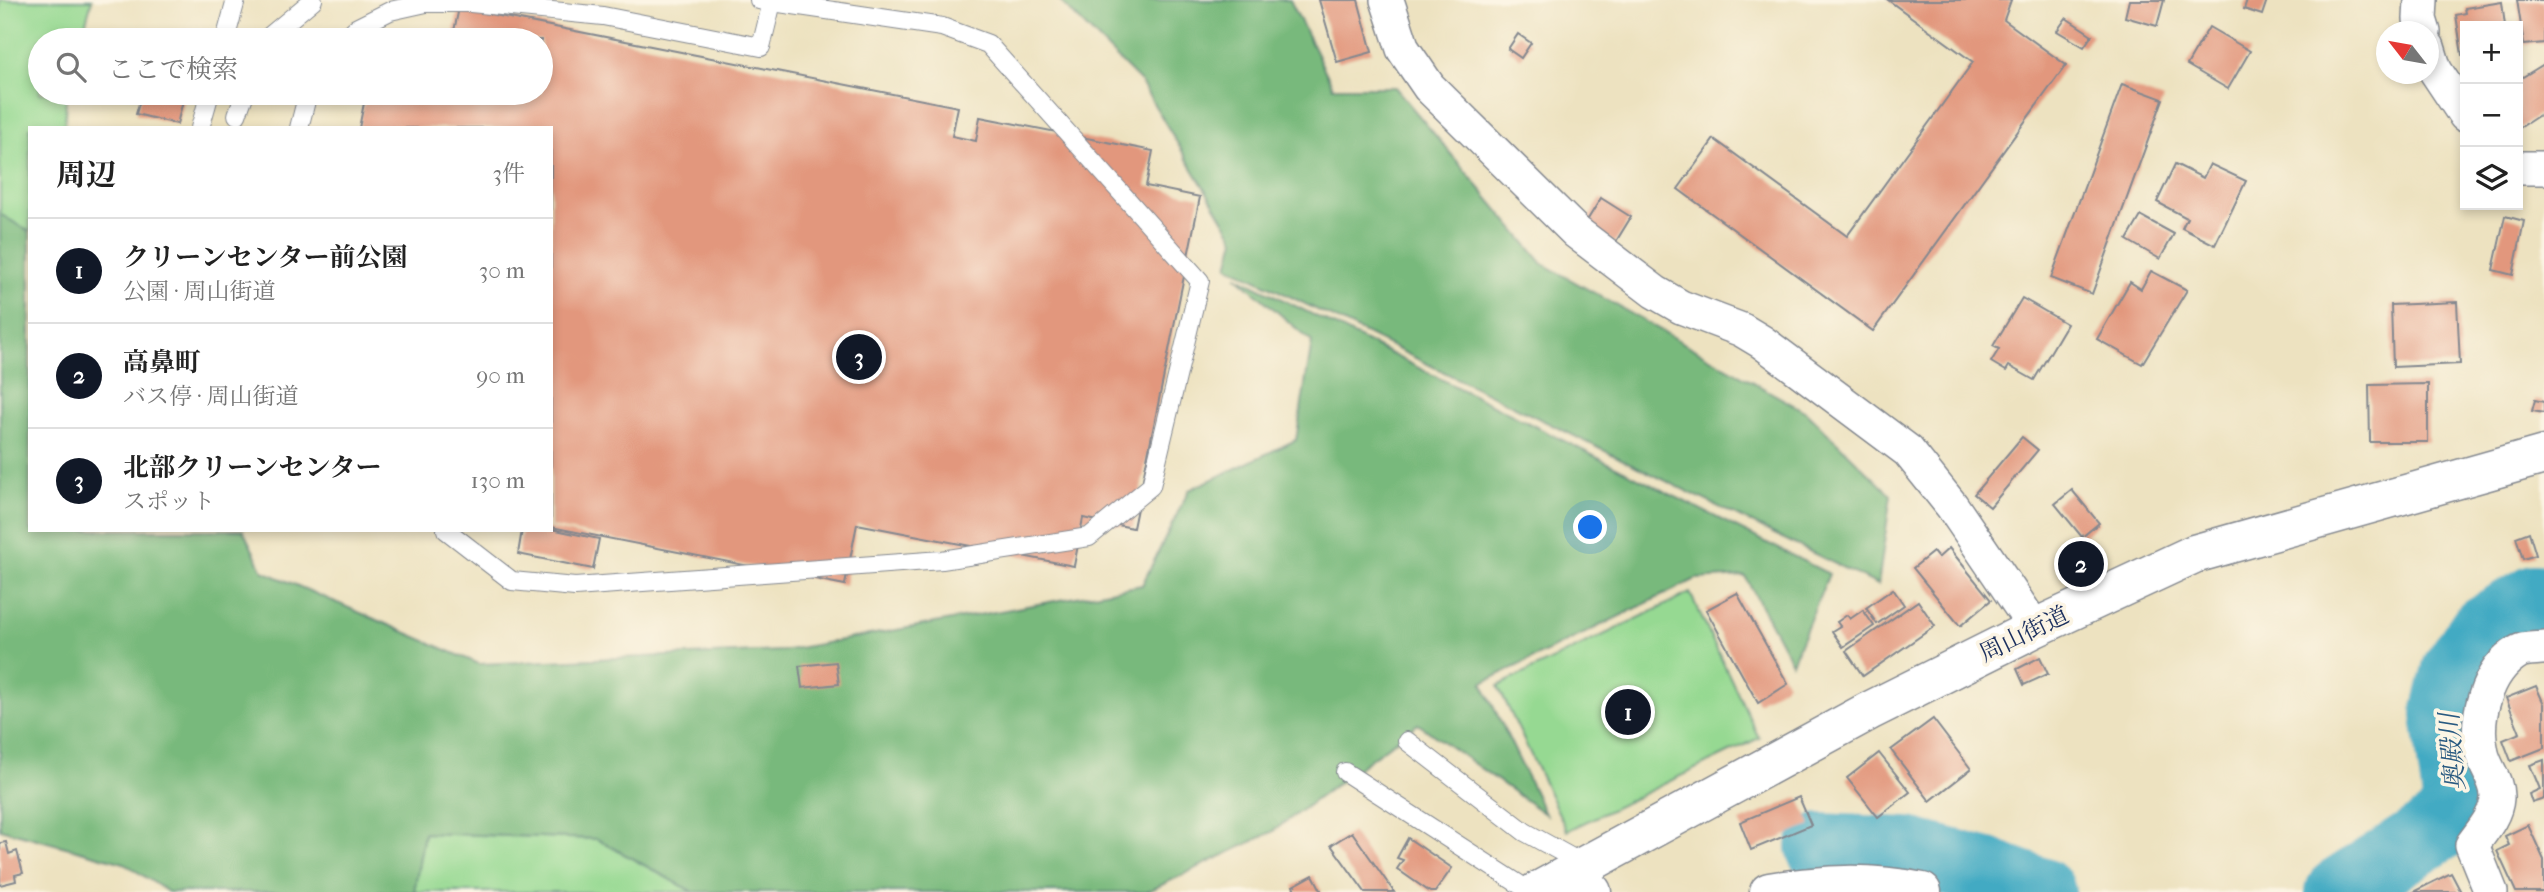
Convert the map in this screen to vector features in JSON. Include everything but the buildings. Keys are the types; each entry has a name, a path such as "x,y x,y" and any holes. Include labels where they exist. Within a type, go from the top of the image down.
{"main road":[{"name":"周山街道","path":"1560,884 1869,711 2035,628 2194,554 2544,455"},
{"path":"1769,892 1826,883 1878,883 1922,892"}],"street":[{"path":"1387,0 1403,49 1429,87 1576,232 1654,292 1681,307 1742,330 1762,342 1908,451 1952,506 2035,628"},
{"path":"2421,0 2421,21"},
{"path":"2439,76 2460,108"},
{"path":"2523,168 2544,168"},
{"path":"2491,892 2472,845 2489,822 2497,798 2492,773 2482,754 2482,704 2496,674 2519,651 2544,648"}],"lane":[{"path":"228,28 236,0"},
{"path":"279,28 313,0"},
{"path":"356,28 390,11 426,3 471,3 603,16 761,47 766,1 942,27 988,44 1200,281 1151,486 1089,537 942,560 575,587 512,581 449,532"},
{"path":"201,126 207,105"},
{"path":"237,115 241,105"},
{"path":"300,126 305,105"},
{"path":"1408,741 1525,832 1560,884"},
{"path":"1345,772 1560,884"}],"green space":[{"path":"0,0 92,0 84,28 28,28 28,105 66,105 65,126 28,126 28,231 0,214"},
{"path":"1059,0 1290,0 1333,87 1395,87 1543,264 1806,412 1891,495 1878,585 1228,266 1235,239 1140,81"},
{"path":"0,214 28,231 28,532 244,532 263,571 479,664 782,651 1142,585 1189,490 1296,440 1312,342 1236,276 1829,574 1792,663 1745,576 1696,579 1482,683 1545,814 1418,724 1272,832 1147,892 693,892 597,839 424,833 414,892 168,892 124,863 0,829"},
{"path":"1690,593 1759,738 1567,831 1498,686"},
{"path":"424,833 597,839 693,892 414,892"}],"waterway":[{"name":"奥殿川","path":"2339,892 2442,826 2457,806 2445,714 2456,669 2483,629 2535,598 2544,599"},
{"name":"奥殿川","path":"1820,847 1907,851 1987,872 2042,892"}],"place":[{"name":"北部クリーンセンター","path":"859,357"},
{"name":"高鼻町","path":"2081,564"},
{"name":"クリーンセンター前公園","path":"1628,712"}]}
